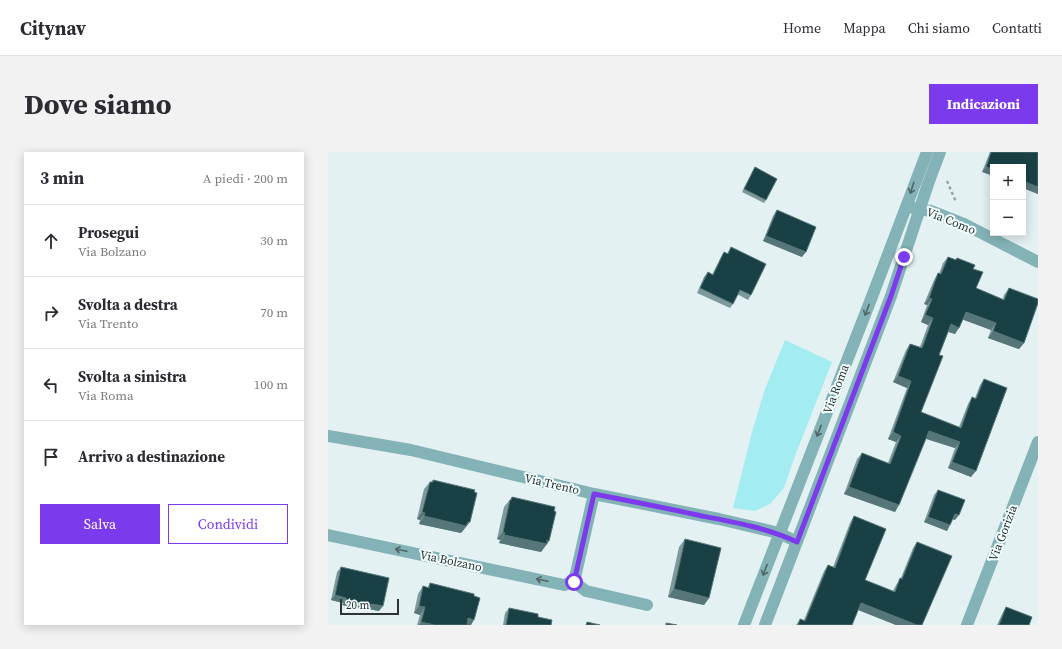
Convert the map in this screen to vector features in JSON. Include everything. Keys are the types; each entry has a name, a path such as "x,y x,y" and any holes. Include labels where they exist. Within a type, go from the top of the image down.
{"street":[{"name":"Via Roma","path":"744,625 927,152"},
{"name":"Via Roma","path":"765,625 891,296 940,152"},
{"name":"Via Como","path":"906,208 920,208 931,211 964,224 1038,262"},
{"name":"Via Trento","path":"328,436 411,450 594,494 719,519 779,534 797,542"},
{"name":"Via Gorizia","path":"967,625 1038,442"},
{"path":"594,494 574,582 586,591 647,605"},
{"name":"Via Bolzano","path":"328,535 564,585 574,582"}],"path":[{"path":"949,175 947,183 954,202 960,205"}],"shaded area":[{"path":"785,340 832,362 784,488 770,504 755,511 733,508 752,432 765,389"}],"building":[{"path":"991,152 1038,152 1038,187 1026,182 1026,164 990,164 990,168 986,167"},
{"path":"755,167 777,179 766,200 744,189"},
{"path":"777,210 816,227 806,252 766,236"},
{"path":"731,247 766,264 751,295 740,290 733,304 700,288 708,272 713,275 724,252 728,254"},
{"path":"948,257 956,260 957,258 975,265 973,269 983,272 976,288 1004,300 1009,288 1038,299 1038,303 1024,343 993,331 996,323 966,312 959,328 951,324 939,355 943,356 921,412 961,428 972,397 976,399 984,379 1007,388 976,471 952,462 960,442 929,431 899,505 849,487 862,453 890,464 901,436 893,432 911,381 898,376 910,344 922,348 933,318 925,315 932,299 929,298 938,273 941,274"},
{"path":"433,480 475,490 474,492 477,493 470,522 468,522 466,526 424,516 425,513 422,512 430,482 433,482"},
{"path":"938,490 965,500 959,515 955,514 950,525 928,517"},
{"path":"512,497 555,507 554,511 556,512 547,544 504,535 505,533 503,532"},
{"path":"854,516 886,529 865,580 895,592 917,542 952,556 922,625 917,625 861,603 852,625 798,625 800,619 805,621 828,565 835,568"},
{"path":"685,539 721,548 709,598 674,589"},
{"path":"341,567 389,578 383,606 346,600 346,598 335,595"},
{"path":"430,583 474,594 474,596 480,598 474,620 468,618 467,625 435,625 421,622 425,607 419,606 423,586 429,588"},
{"path":"1006,607 1032,617 1029,625 999,625"},
{"path":"509,608 538,614 538,617 552,620 551,625 506,625"},
{"path":"587,622 600,625 586,625"},
{"path":"666,623 677,625 666,625"}],"route":[{"path":"574,582 594,494 719,519 769,531 797,542 891,296 904,257"}]}
